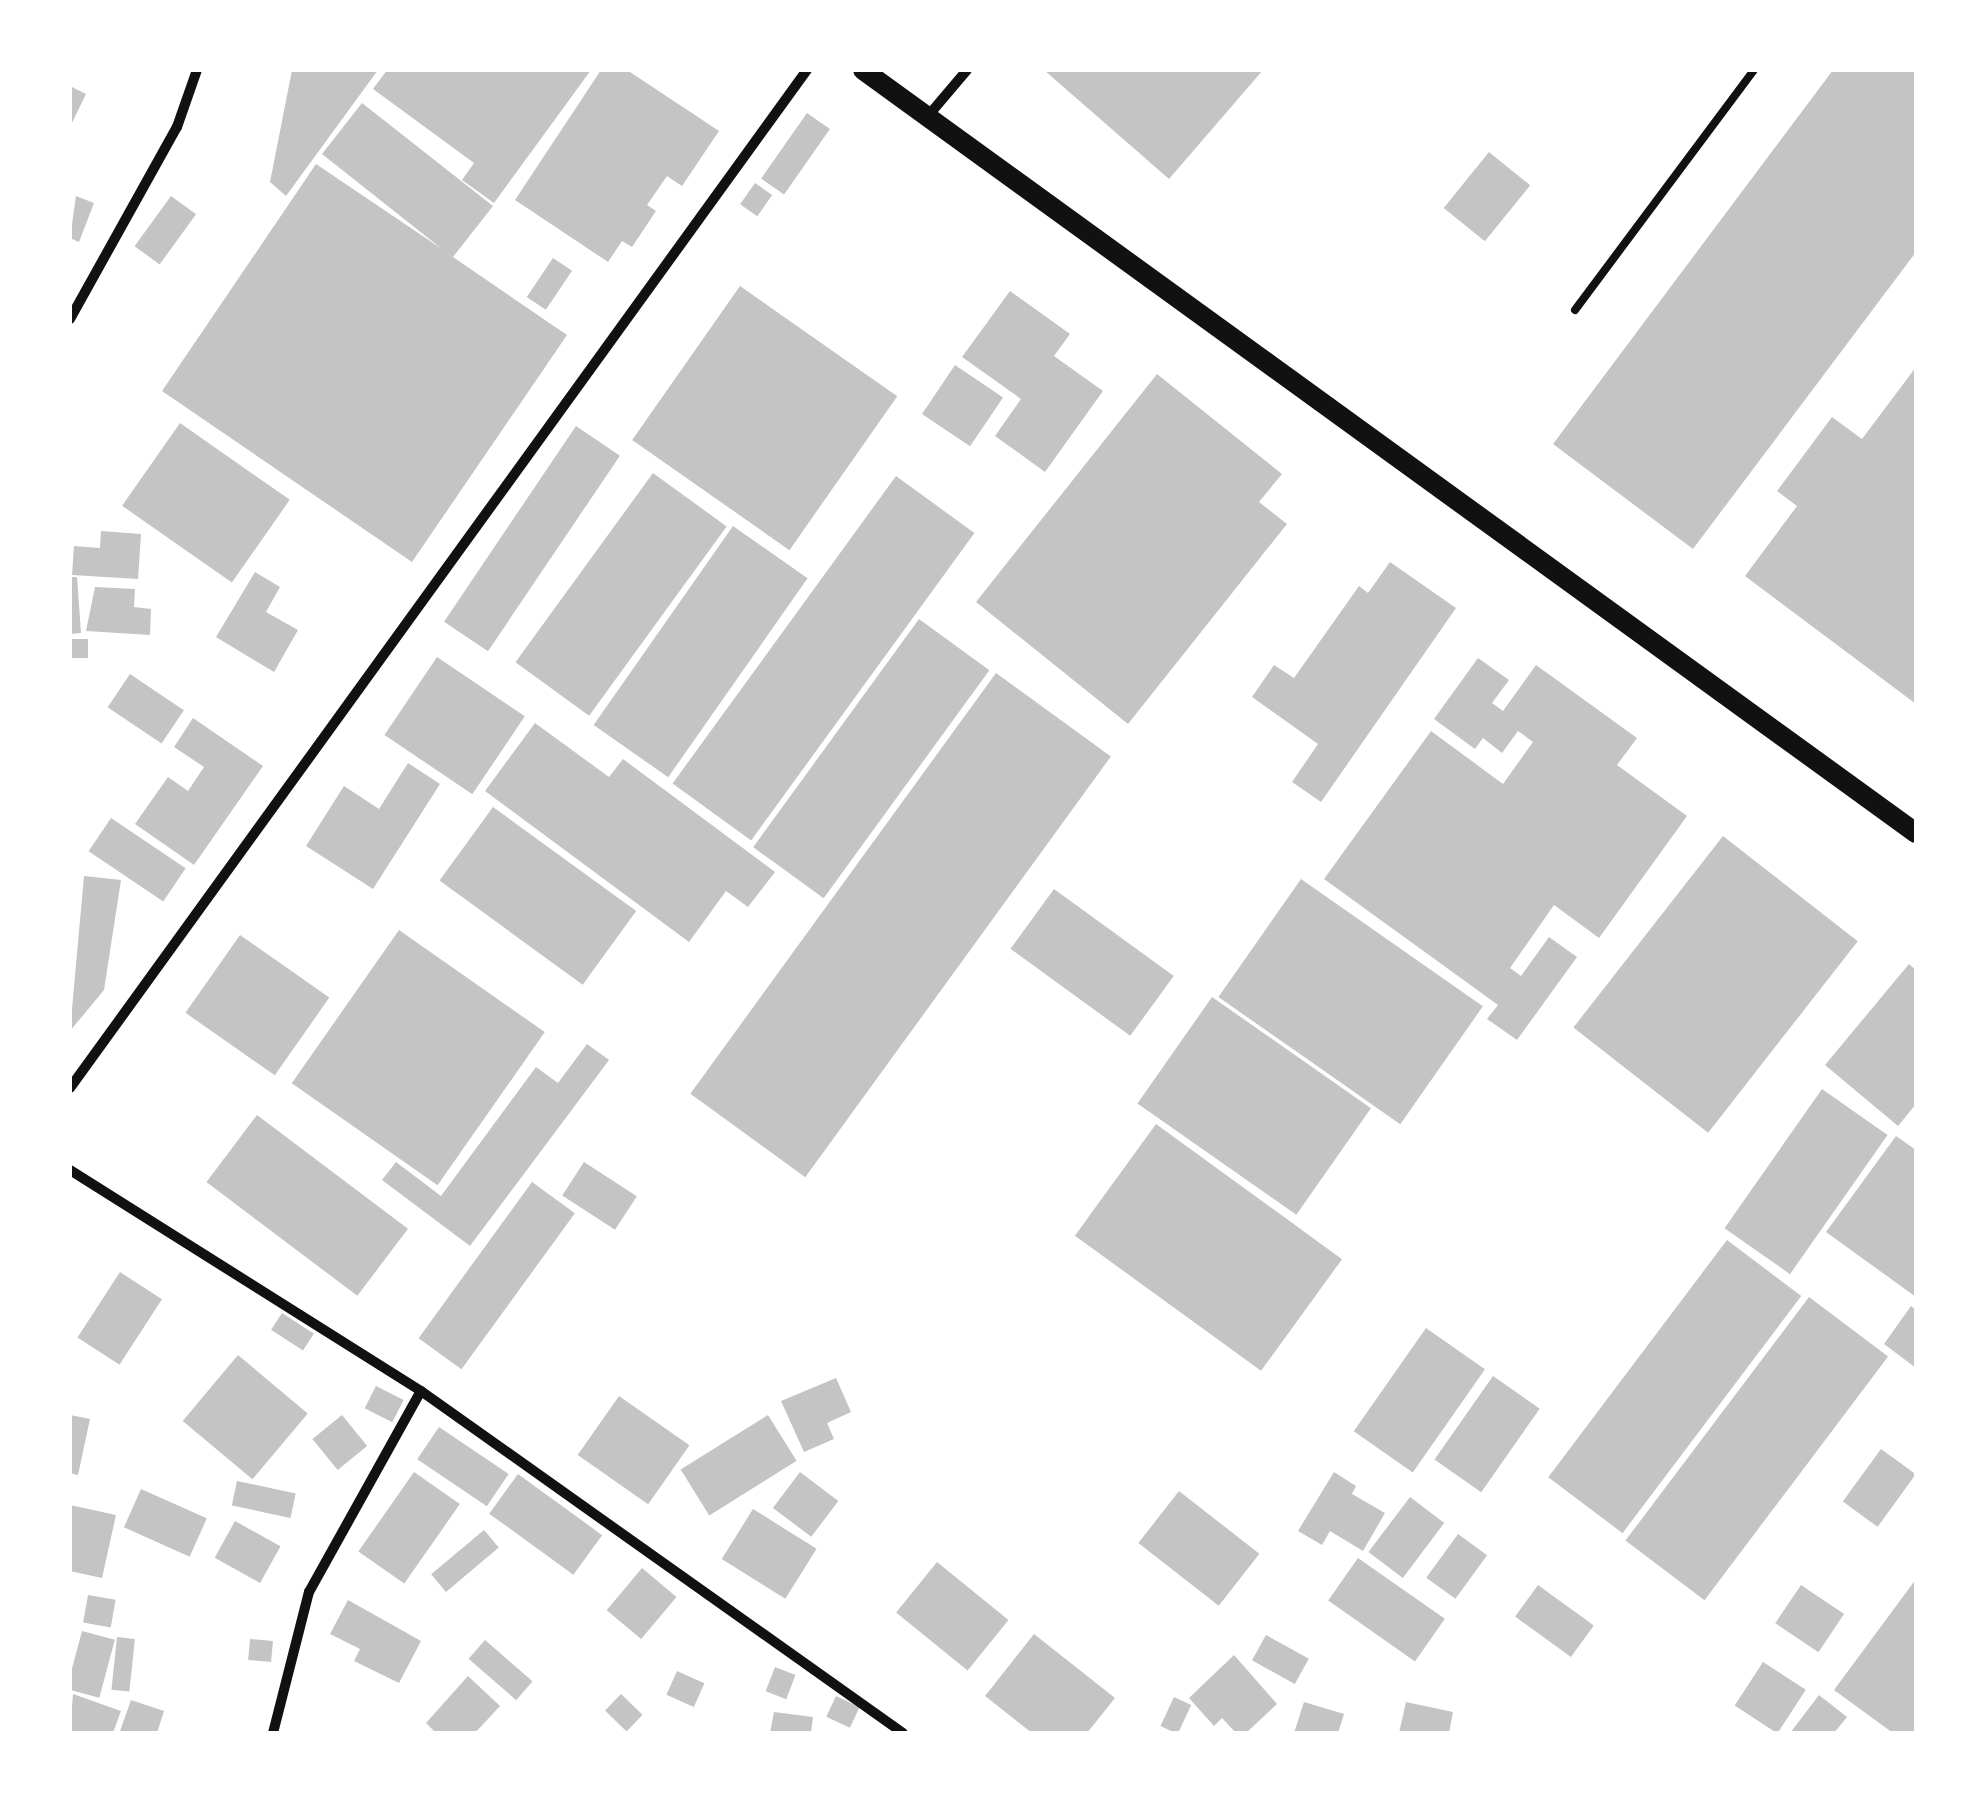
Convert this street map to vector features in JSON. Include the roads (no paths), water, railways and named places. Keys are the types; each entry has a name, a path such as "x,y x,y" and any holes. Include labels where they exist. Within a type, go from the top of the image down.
{"main road":[{"path":"863,70 1916,833"}],"street":[{"path":"70,319 178,128 197,70"},
{"path":"70,1088 807,70"},
{"path":"927,117 967,70"},
{"path":"70,1170 421,1391 903,1733"},
{"path":"273,1733 309,1592 421,1391"}],"lane":[{"path":"1575,310 1754,70"}]}
